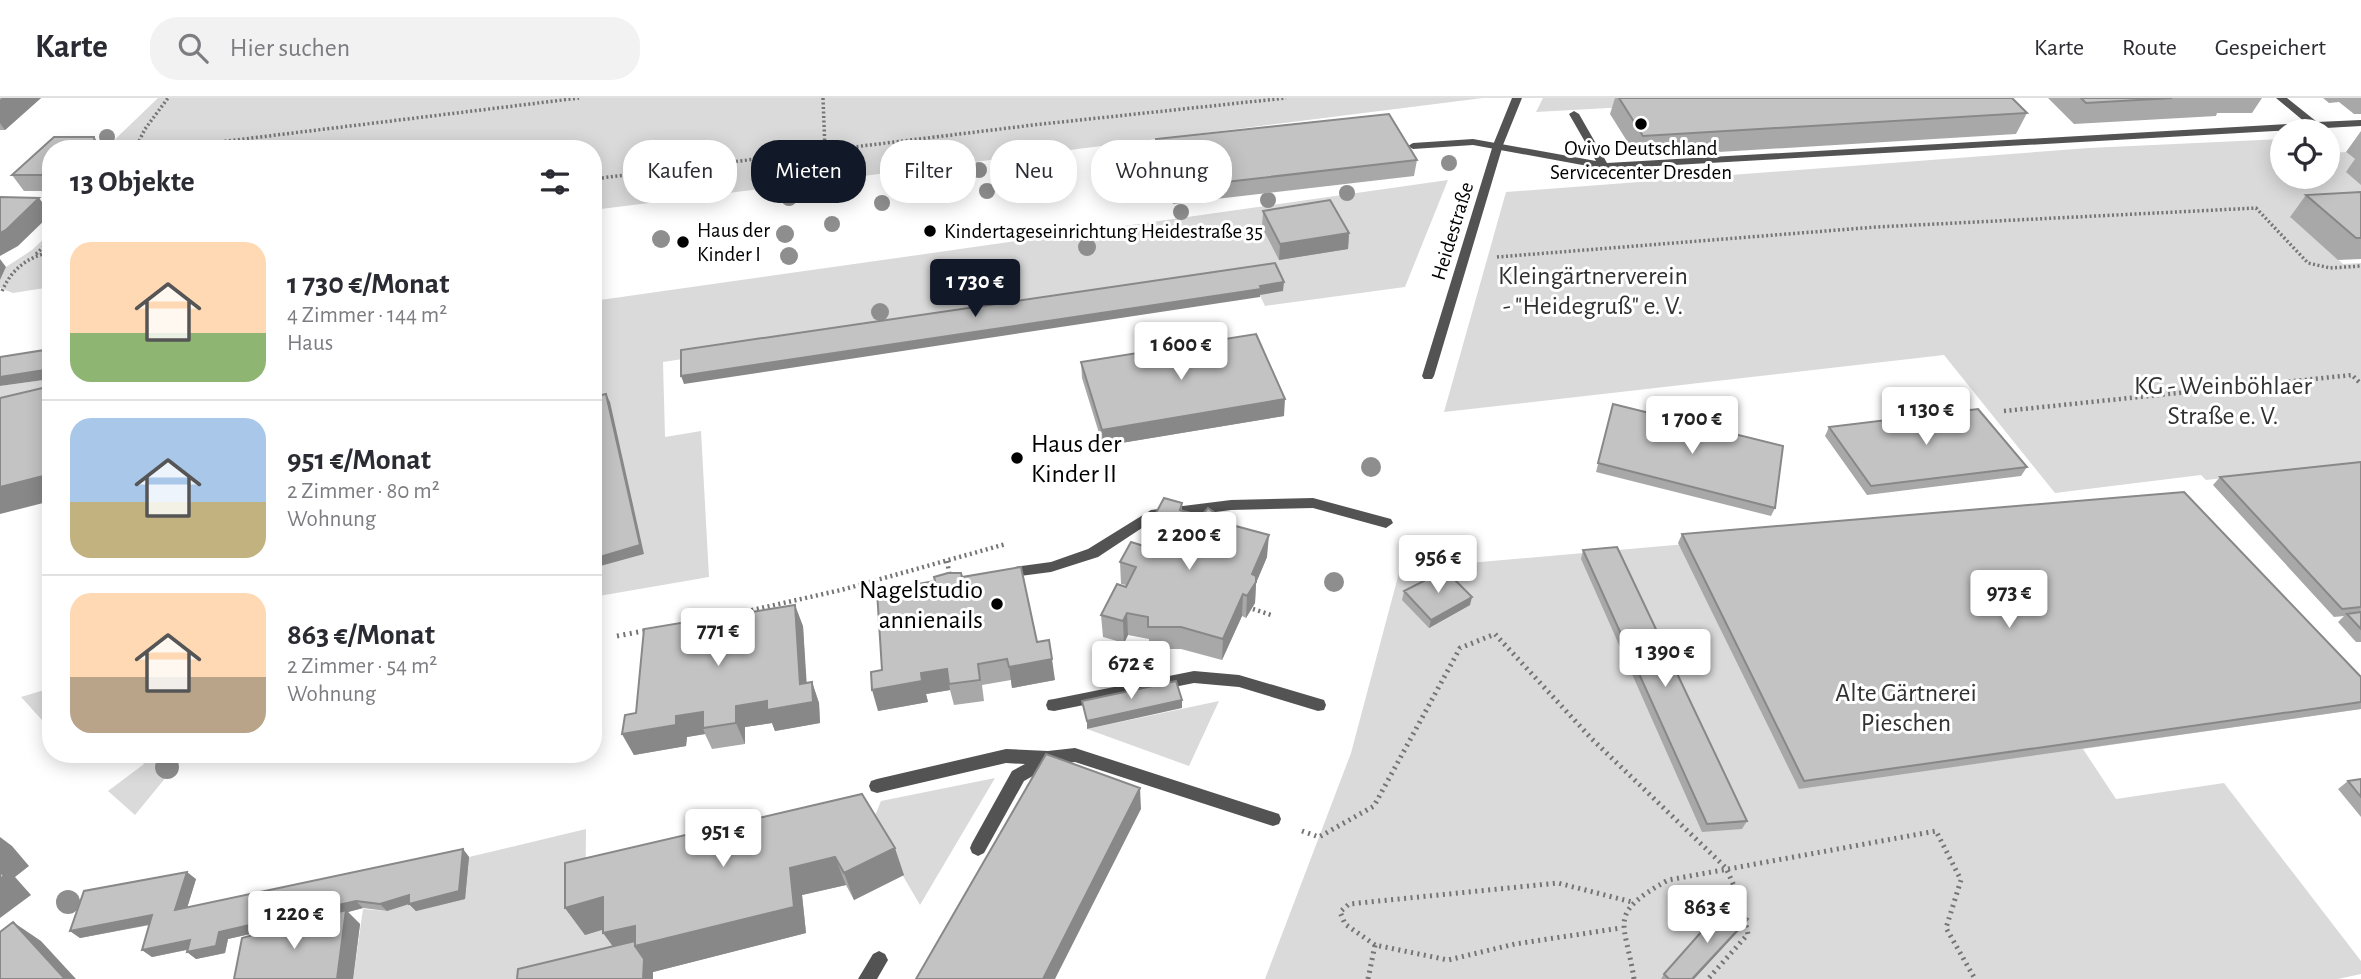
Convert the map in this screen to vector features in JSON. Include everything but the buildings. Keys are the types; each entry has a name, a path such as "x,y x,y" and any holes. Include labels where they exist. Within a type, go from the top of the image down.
{"street":[{"name":"Heidestraße","path":"1429,376 1498,145 1517,98"},
{"path":"2281,98 2307,119"},
{"path":"1574,114 1604,166"},
{"path":"2340,124 2361,123"},
{"path":"1413,146 1466,141 1604,166 2270,128"},
{"path":"1020,571 1051,567 1093,553 1151,515 1164,513 1231,505 1313,503 1386,523"},
{"path":"1054,705 1194,677 1239,681 1318,705"},
{"path":"877,786 1006,756 1049,758 1075,755 1273,819"},
{"path":"978,848 1018,776 1049,758"},
{"path":"867,979 879,960"}],"path":[{"path":"140,140 168,98"},
{"path":"236,140 579,98"},
{"path":"823,98 825,140"},
{"path":"866,145 1286,98"},
{"path":"602,178 751,159"},
{"path":"1465,260 1714,238 2084,214 2256,208 2308,263 2330,268 2361,266"},
{"path":"2,291 6,280 42,248"},
{"path":"35,254 42,253"},
{"path":"2004,411 2352,375 2361,384"},
{"path":"728,624 728,616 841,590 1018,541"},
{"path":"947,561 950,583"},
{"path":"1253,609 1271,615"},
{"path":"617,636 654,629"},
{"path":"1273,819 1319,837 1374,806 1460,648 1495,634 1591,738 1703,843 1726,869 1739,897 1748,934 1708,979"},
{"path":"1634,979 1632,961 1621,928 1632,902 1668,880 1937,831 1961,880 1946,928 1975,979"},
{"path":"1621,928 1515,944 1448,960 1375,945 1345,925 1339,912 1349,904 1558,883 1632,902"},
{"path":"1368,979 1375,945"}],"green space":[{"path":"158,98 1483,98 1149,140 1091,140 1091,147 1077,149 1077,140 990,140 990,160 976,162 976,140 880,140 880,174 866,176 866,140 751,140 751,190 737,192 737,140 623,140 623,203 649,203 602,209 602,140 114,140"},
{"path":"1543,98 1791,98 1536,112"},
{"name":"Kleingärtnerverein - \"Heidegruß\" e. V.","path":"2270,140 2270,189 2340,189 2340,152 2346,152 2361,164 2361,213 2291,218 2343,264 2361,263 2361,464 2206,480 2201,475 2055,493 1944,355 1444,412 1506,192 2089,148"},
{"path":"1448,180 1405,287 1265,306 1249,273 663,362 665,437 701,431 709,577 602,595 602,300"},
{"path":"42,241 42,288 13,293 0,288 0,280 6,267"},
{"path":"42,380 42,415 0,425 0,386"},
{"name":"Alte Gärtnerei Pieschen","path":"2177,501 2361,695 2361,709 2083,749 2116,799 2224,783 2361,961 2361,974 2338,979 1265,979 1351,753 1400,569"},
{"path":"42,691 42,720 21,697"},
{"path":"1219,701 1189,766 1087,729"},
{"path":"178,763 135,815 108,791 144,764"},
{"path":"995,778 920,905 872,823 881,801"},
{"path":"586,829 585,934 622,924 622,959 542,979 353,979 363,909 387,911 415,902 469,857"}],"place":[{"name":"Ovivo Deutschland Servicecenter Dresden","path":"1641,124"},
{"name":"Kindertageseinrichtung Heidestraße 35","path":"930,231"},
{"name":"Haus der Kinder I","path":"683,242"},
{"name":"Haus der Kinder II","path":"1017,458"},
{"name":"Nagelstudio annienails","path":"997,604"}],"park label":[{"name":"KG - Weinböhlaer Straße e. V.","path":"2223,400"}]}
